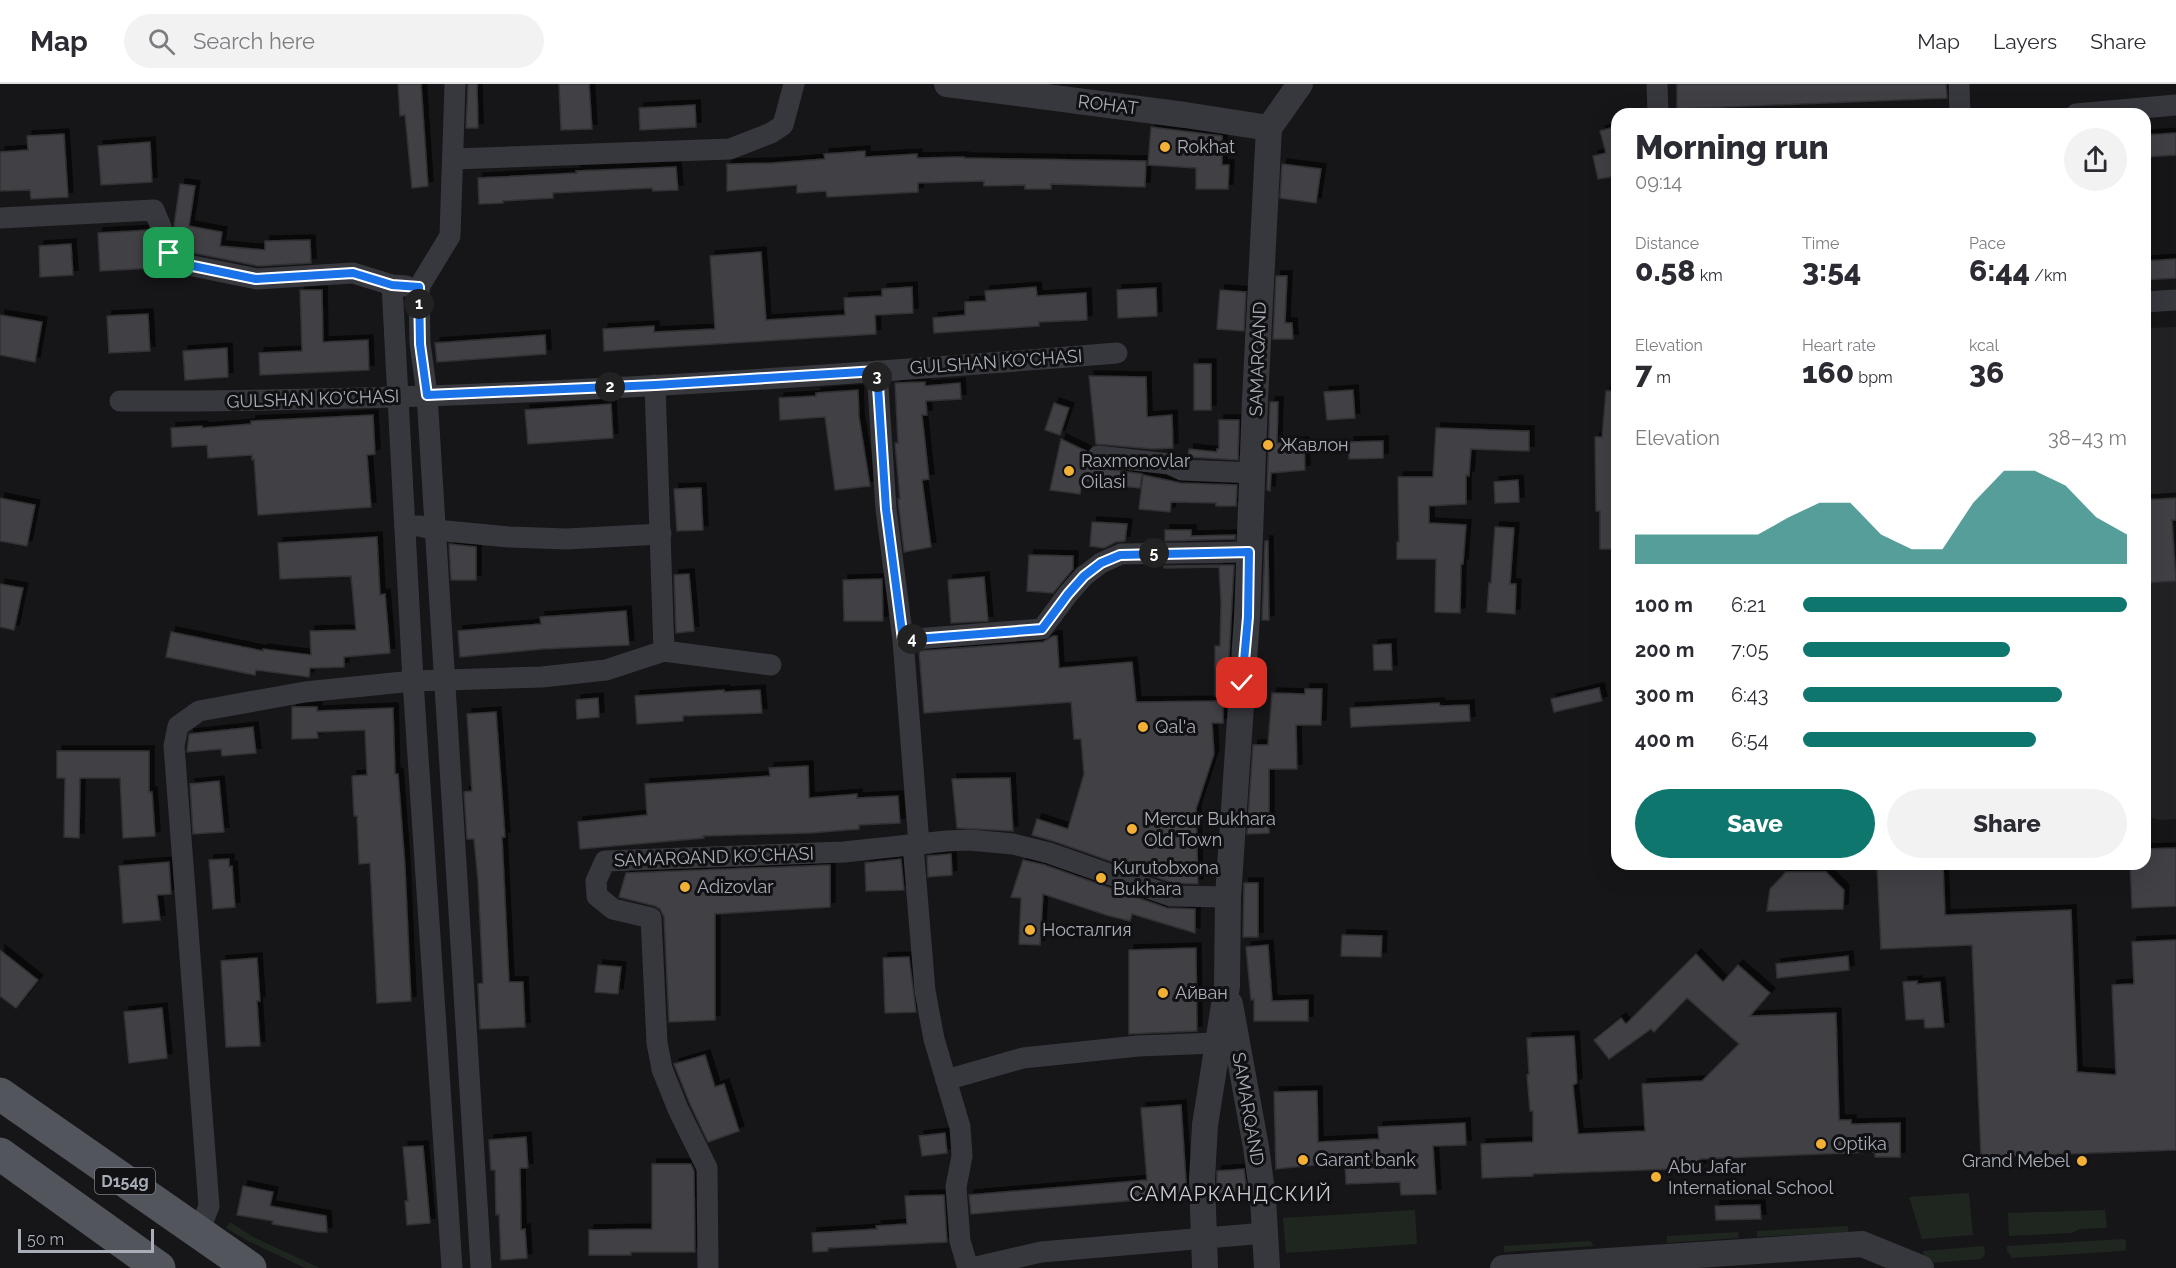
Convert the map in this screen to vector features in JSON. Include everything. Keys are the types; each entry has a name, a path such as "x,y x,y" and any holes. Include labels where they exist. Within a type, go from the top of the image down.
{"main road":[{"name":"D154g","path":"0,1094 250,1268"},
{"name":"D154g","path":"0,1154 159,1268"}],"street":[{"path":"454,84 454,159 450,236 419,287 420,344 427,395 482,1268"},
{"path":"454,159 730,149 771,133 783,125 795,84"},
{"name":"ROHAT","path":"947,84 1269,128"},
{"path":"1269,128 1300,84"},
{"path":"1657,84 1658,108"},
{"path":"1959,84 1960,108"},
{"path":"2143,108 2176,105"},
{"name":"SAMARQAND","path":"1205,1268 1202,1179 1204,1125 1227,986 1228,897 1248,617 1255,399 1269,128"},
{"path":"0,218 154,210 161,227 162,242 169,253 188,265 256,279 353,273 392,285 419,287"},
{"path":"392,285 413,681 452,1268"},
{"path":"2151,302 2176,300"},
{"name":"GULSHAN KO'CHASI","path":"120,401 258,401 655,385 1117,353"},
{"path":"877,371 886,509 903,640 925,991 934,1039 960,1127 962,1156 956,1187 960,1240 970,1268 1041,1252 1265,1233"},
{"path":"655,385 664,651"},
{"path":"1098,456 1169,464 1182,470 1254,473"},
{"path":"405,526 509,537 567,539 661,534"},
{"path":"903,640 1042,629 1084,576 1101,563 1120,555 1249,552"},
{"path":"199,1232 209,1206 174,746 178,726 199,711 305,692 413,681 542,677 606,670 664,651 771,665"},
{"path":"916,844 969,840 1013,844 1049,853 1171,896 1228,897"},
{"name":"SAMARQAND KO'CHASI","path":"708,1268 707,1168 678,1109 662,1069 657,1043 651,918 613,909 597,896 596,881 605,861 844,852 916,844"},
{"name":"SAMARQAND","path":"1227,986 1257,1147 1267,1268"},
{"path":"946,1080 1023,1058 1138,1046 1216,1043"},
{"path":"1503,1268 1862,1244 1921,1268"}],"shaded area":[{"path":"2176,327 2176,819 2160,820 2151,818 2151,328"},
{"path":"1969,1193 1973,1235 1922,1239 1909,1197"},
{"path":"1415,1210 1417,1244 1286,1253 1283,1218"},
{"path":"2105,1210 2107,1228 2080,1229 2072,1233 2009,1236 2008,1213"},
{"path":"230,1222 253,1237 320,1268 305,1268 246,1240 226,1228"},
{"path":"1848,1226 1848,1232 1757,1237 1757,1231"},
{"path":"1738,1232 1739,1238 1667,1243 1667,1236"},
{"path":"2126,1240 2126,1250 2122,1251 2012,1258 2007,1251 2007,1246"},
{"path":"1590,1241 1594,1246 1504,1252 1504,1246"},
{"path":"1984,1246 1985,1254 1981,1259 1932,1263 1924,1258 1923,1251"}],"building":[{"path":"398,84 421,84 428,186 412,188 405,115 400,116"},
{"path":"468,84 477,84 478,128 466,128"},
{"path":"559,84 589,84 592,129 561,130"},
{"path":"1677,84 1946,84 1947,98 1702,108 1677,108"},
{"path":"695,105 696,127 640,130 639,108"},
{"path":"1151,127 1222,136 1222,165 1229,165 1228,189 1196,189 1196,168 1148,165"},
{"path":"1611,128 1611,177 1598,179 1593,156 1606,153 1600,131"},
{"path":"2176,133 2176,155 2151,157 2151,135"},
{"path":"64,134 68,197 31,199 30,190 0,191 0,152 28,150 27,136"},
{"path":"150,142 152,182 101,185 98,146"},
{"path":"865,151 865,157 917,154 917,158 1146,161 1145,187 1051,184 1051,189 1025,189 1025,185 984,186 984,181 918,183 918,192 827,197 826,191 797,193 797,185 727,191 727,164 825,159 824,154"},
{"path":"1282,164 1321,169 1316,203 1280,198"},
{"path":"676,167 678,190 653,191 652,188 553,193 553,198 479,204 478,178"},
{"path":"180,184 195,186 189,226 222,232 220,246 265,250 265,241 310,240 311,263 258,266 193,253 178,244 174,226"},
{"path":"148,230 156,268 100,271 98,233"},
{"path":"71,244 73,275 40,277 39,246"},
{"path":"761,252 766,320 845,315 844,298 882,296 882,289 912,287 913,313 875,315 876,334 604,351 603,329 654,326 654,332 715,329 710,256"},
{"path":"2176,259 2176,278 2151,280 2151,261"},
{"path":"1276,276 1287,276 1285,323 1292,323 1293,339 1273,339"},
{"path":"1036,287 1037,296 1086,293 1087,320 1039,322 1039,326 934,333 933,318 965,315 965,302 986,301 985,291"},
{"path":"1156,288 1157,316 1118,318 1117,290"},
{"path":"300,290 322,290 323,342 368,340 369,370 260,375 259,353 302,351"},
{"path":"1220,290 1246,292 1244,331 1217,329"},
{"path":"148,314 150,351 109,353 107,316"},
{"path":"0,315 42,322 35,362 0,355"},
{"path":"545,335 546,354 437,362 435,343"},
{"path":"227,348 228,377 185,380 183,351"},
{"path":"1194,364 1211,364 1211,410 1194,410"},
{"path":"1089,376 1146,377 1147,417 1172,415 1173,448 1153,449 1096,444"},
{"path":"925,382 925,386 960,383 961,399 926,401 927,415 922,415 929,479 922,480 931,547 904,552 895,443 898,443 895,383"},
{"path":"858,390 859,417 870,486 835,490 825,417 780,420 779,398"},
{"path":"1353,390 1355,418 1327,420 1324,392"},
{"path":"1606,391 1611,391 1611,549 1600,549 1600,511 1596,511 1595,437 1602,437"},
{"path":"1270,402 1278,402 1277,443 1304,442 1305,470 1271,473 1270,491 1267,490"},
{"path":"1054,403 1069,408 1060,435 1045,430"},
{"path":"611,404 613,438 528,444 525,410"},
{"path":"373,415 375,454 367,455 371,507 258,515 252,455 208,458 207,445 172,447 171,428 202,426 202,428 251,424 251,421"},
{"path":"1219,420 1239,420 1238,460 1188,457 1189,449 1217,452 1219,449"},
{"path":"1436,428 1529,431 1529,451 1471,449 1469,476 1466,475 1466,504 1429,506 1429,523 1466,525 1463,564 1461,564 1460,613 1435,612 1436,559 1397,559 1398,477 1433,477"},
{"name":"Raxmonovlar Oilasi","path":"1061,439 1086,451 1086,461 1091,467 1142,474 1140,488 1082,480 1080,494 1050,490"},
{"path":"1383,441 1383,458 1349,459 1349,442"},
{"path":"1143,475 1181,483 1237,485 1236,506 1171,502 1170,512 1139,509"},
{"path":"1518,480 1519,502 1495,503 1494,482"},
{"path":"701,488 703,530 677,531 674,489"},
{"path":"0,498 35,505 27,546 0,541"},
{"path":"2176,498 2176,520 2172,520 2176,581 2151,583 2151,500"},
{"path":"1092,522 1127,524 1125,541 1116,542 1104,548 1090,546"},
{"path":"1495,527 1514,528 1510,584 1516,584 1515,614 1487,612"},
{"path":"1165,530 1191,530 1191,536 1235,535 1235,539 1165,541"},
{"path":"377,537 380,595 385,594 390,653 344,657 344,667 310,668 309,677 256,670 255,675 166,657 171,632 263,651 263,649 311,655 310,631 356,630 351,576 280,579 278,543"},
{"path":"1265,541 1268,541 1269,620 1262,620"},
{"path":"449,544 476,547 476,580 451,580"},
{"path":"1029,555 1073,556 1073,569 1053,593 1027,591"},
{"path":"1234,565 1227,696 1215,696 1215,646 1220,646 1219,567 1164,568 1164,566"},
{"path":"689,574 694,631 676,633 674,575"},
{"path":"984,577 988,621 951,623 948,580"},
{"path":"882,579 883,621 844,621 843,580"},
{"path":"0,584 23,588 14,630 0,627"},
{"path":"626,611 629,645 542,649 460,657 458,631 541,624 540,617"},
{"path":"1057,636 1059,668 1132,662 1136,702 1223,701 1223,723 1212,723 1214,754 1196,809 1198,884 1173,883 1032,835 1037,819 1068,829 1084,774 1081,739 1074,739 1071,702 924,713 919,651 1043,642"},
{"path":"1391,644 1392,670 1374,670 1373,645"},
{"path":"1599,688 1602,701 1554,712 1551,699"},
{"path":"1305,689 1322,689 1321,725 1296,725 1297,769 1269,769 1269,833 1247,834 1253,745 1268,745 1272,693 1305,694"},
{"path":"724,690 724,692 760,690 762,713 683,716 683,721 637,724 635,696"},
{"path":"598,698 599,717 577,719 576,700"},
{"path":"1439,703 1440,706 1469,705 1470,721 1351,727 1350,708"},
{"path":"292,707 317,707 317,711 393,708 395,774 398,774 405,867 411,1001 377,1003 370,863 359,864 357,816 354,816 352,776 367,775 365,730 317,732 318,738 292,739"},
{"path":"496,712 505,837 502,837 509,982 523,982 525,1027 480,1029 478,984 483,983 478,881 474,839 467,839 464,792 472,791 467,714"},
{"path":"253,727 256,753 222,756 221,749 187,752 189,734"},
{"path":"57,751 149,751 149,792 152,792 155,836 123,838 120,778 80,778 79,838 64,837 65,778 57,778"},
{"path":"808,766 809,798 857,794 857,798 898,796 900,823 859,825 859,829 810,833 703,836 704,838 580,849 578,822 647,815 645,784 770,776 769,768"},
{"path":"1010,778 1013,831 957,828 952,779"},
{"path":"219,781 224,832 193,834 190,784"},
{"path":"2176,848 2176,906 2132,908 2130,870 2151,870 2151,849"},
{"path":"951,854 952,875 928,877 927,856"},
{"path":"229,859 229,867 232,866 235,907 213,909 209,860"},
{"path":"901,859 904,890 866,891 865,863"},
{"path":"1023,860 1045,865 1167,908 1195,909 1195,933 1132,914 1130,921 1106,915 1043,894 1040,945 1019,944 1021,898 1011,897"},
{"path":"169,862 171,894 157,895 160,920 123,923 119,866"},
{"path":"830,865 830,907 715,914 715,1020 669,1022 664,917 660,909 655,906 619,897 626,873"},
{"path":"1877,870 1943,870 1945,915 2071,910 2077,1072 2116,1075 2112,985 2134,984 2132,942 2176,940 2176,1150 1981,1157 1972,945 1881,949"},
{"path":"1786,872 1826,872 1844,890 1843,909 1767,911 1770,889"},
{"path":"1244,883 1258,883 1258,937 1243,937"},
{"path":"1342,935 1382,936 1381,957 1341,956"},
{"path":"1268,945 1272,1001 1308,1000 1308,1021 1254,1021 1254,999 1251,1000 1246,947"},
{"name":"Айван","path":"1196,948 1197,1031 1129,1034 1129,950"},
{"path":"0,950 38,980 16,1008 0,996"},
{"path":"1696,954 1723,982 1738,965 1770,993 1750,1016 1836,1013 1839,1120 1851,1120 1851,1124 1900,1123 1900,1157 1875,1157 1875,1152 1700,1159 1701,1168 1482,1178 1481,1144 1533,1142 1533,1111 1530,1111 1527,1075 1529,1074 1527,1038 1574,1036 1577,1083 1573,1085 1578,1134 1645,1131 1642,1084 1702,1081 1739,1044 1687,998 1654,1032 1651,1029 1609,1059 1594,1040 1621,1018 1626,1024"},
{"path":"1848,956 1849,970 1777,978 1776,964"},
{"path":"909,957 916,1012 885,1013 883,958"},
{"path":"257,958 260,1046 226,1047 221,961"},
{"path":"598,965 621,967 618,994 595,992"},
{"path":"1917,981 1917,984 1940,982 1944,1027 1925,1028 1924,1019 1906,1020 1903,982"},
{"path":"162,1008 167,1058 129,1063 124,1012"},
{"path":"705,1055 715,1087 724,1084 739,1131 708,1142 674,1064"},
{"path":"1317,1091 1318,1142 1379,1139 1378,1127 1465,1123 1466,1145 1433,1146 1436,1194 1401,1195 1400,1182 1346,1184 1345,1162 1276,1169 1274,1092"},
{"path":"1181,1105 1187,1196 971,1214 969,1195 1147,1180 1141,1108"},
{"path":"945,1133 947,1153 922,1156 919,1136"},
{"path":"526,1137 528,1168 520,1168 521,1230 525,1229 527,1258 501,1260 499,1214 496,1215 495,1170 491,1170 489,1140"},
{"path":"423,1146 430,1223 407,1225 405,1201 408,1201 403,1147"},
{"path":"652,1164 691,1164 694,1171 695,1252 631,1252 631,1255 589,1255 589,1230 652,1229"},
{"path":"1244,1169 1247,1192 1217,1193 1217,1171"},
{"path":"243,1186 273,1192 270,1206 326,1216 327,1232 272,1224 273,1221 237,1215"},
{"path":"944,1195 947,1242 828,1248 828,1251 813,1252 812,1233 877,1229 876,1226 907,1224 905,1196"},
{"path":"1760,1205 1761,1219 1716,1220 1715,1206"}],"place":[{"name":"Rokhat","path":"1165,147"},
{"name":"Жавлон","path":"1268,445"},
{"name":"Raxmonovlar Oilasi","path":"1069,471"},
{"name":"Qal'a","path":"1143,727"},
{"name":"Mercur Bukhara Old Town","path":"1132,829"},
{"name":"Kurutobxona Bukhara","path":"1101,878"},
{"name":"Adizovlar","path":"685,887"},
{"name":"Носталгия","path":"1030,930"},
{"name":"Айван","path":"1163,993"},
{"name":"Optika","path":"1821,1144"},
{"name":"Garant bank","path":"1303,1160"},
{"name":"Grand Mebel","path":"2082,1161"},
{"name":"Abu Jafar International School","path":"1656,1177"}],"district":[{"name":"САМАРКАНДСКИЙ","path":"1231,1194"}],"route":[{"path":"169,253 188,265 256,279 353,273 392,285 419,287 420,344 427,395 655,385 877,371 886,509 903,640 1042,629 1084,576 1101,563 1120,555 1161,552 1249,552 1248,617 1242,683"}]}
